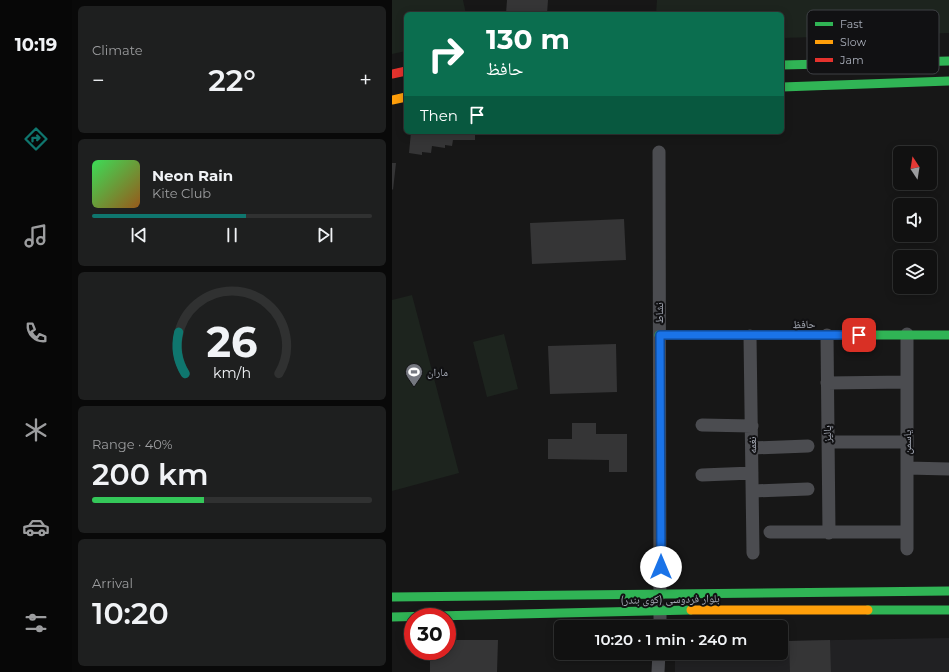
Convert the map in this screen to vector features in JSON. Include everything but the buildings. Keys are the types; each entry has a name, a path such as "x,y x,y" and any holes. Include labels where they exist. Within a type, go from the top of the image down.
{"street":[{"path":"939,63 949,61"},
{"path":"784,65 807,67"},
{"path":"392,74 404,71"},
{"path":"784,87 874,74"},
{"path":"890,74 949,81"},
{"path":"392,100 404,97"},
{"name":"نشاط","path":"659,152 660,594"},
{"name":"یاسمن","path":"907,334 907,550"},
{"name":"حافظ","path":"660,335 949,335"},
{"name":"پالیز","path":"827,335 829,533"},
{"name":"نغمه","path":"750,336 753,554"},
{"path":"827,383 907,382"},
{"path":"702,425 752,426"},
{"path":"828,442 907,442"},
{"path":"752,448 808,446"},
{"path":"907,468 949,469"},
{"path":"702,475 752,473"},
{"path":"753,491 808,489"},
{"path":"770,532 907,532"},
{"name":"بلوار فردوسی (کوی بندر)","path":"392,597 949,591"},
{"path":"880,592 880,610"},
{"path":"660,594 660,620"},
{"name":"بلوار فردوسی (کوی بندر)","path":"392,617 660,610 949,610"},
{"path":"658,672 659,660"}],"shaded area":[{"path":"392,0 463,0 466,12 404,12 404,51 392,54"},
{"path":"657,0 949,0 949,33 939,33 939,10 807,10 807,37 784,38 784,12 656,12"},
{"name":"ماران","path":"412,295 459,473 392,491 392,300"},
{"path":"504,334 518,389 487,397 473,342"},
{"path":"949,638 949,672 675,672 675,660 788,660 788,641"}],"traffic: fast":[{"path":"939,61 949,61"},
{"path":"784,65 807,64"},
{"path":"784,87 949,81"},
{"path":"659,335 949,335"},
{"path":"392,597 949,591"},
{"path":"392,617 691,610"},
{"path":"868,610 949,610"}],"traffic: slow":[{"path":"392,100 404,97"},
{"path":"691,610 868,610"}],"traffic: jam":[{"path":"392,74 404,71"}],"place":[{"name":"ماران","path":"414,387"}],"route":[{"path":"661,567 660,335 686,337 859,335"}]}
